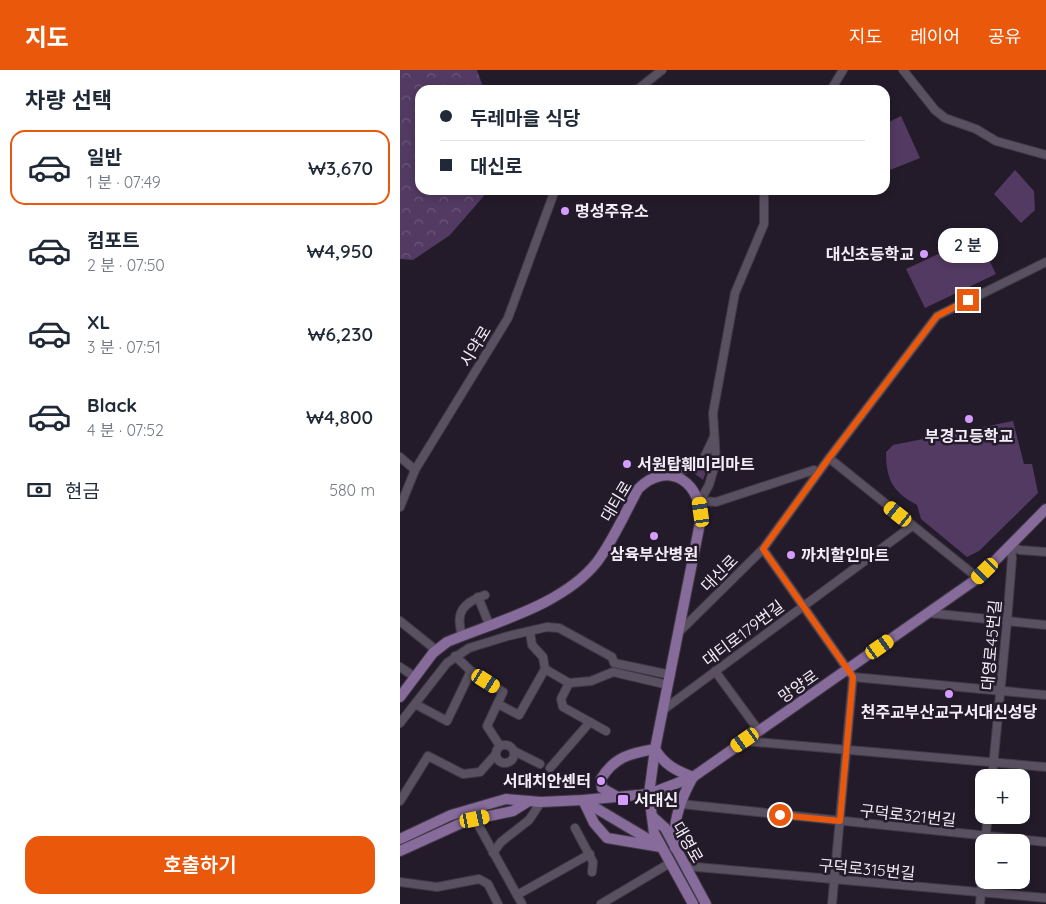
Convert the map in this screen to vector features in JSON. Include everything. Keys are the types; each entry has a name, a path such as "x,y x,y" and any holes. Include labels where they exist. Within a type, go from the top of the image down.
{"main road":[{"path":"649,794 655,749 700,523 700,501 690,486 671,476"},
{"name":"대티로","path":"400,697 436,650 446,642 551,600 580,579 597,562 638,489 654,477 671,476"},
{"name":"망양로","path":"400,839 428,824 506,799 541,802 649,794 693,777 745,740 850,673 978,578 1046,509"},
{"path":"655,749 660,757 672,768 693,777 681,804 674,831 675,848"},
{"path":"618,797 602,788 601,779 605,773 617,760 628,754 655,749"},
{"name":"대영로","path":"649,794 654,818 654,833 693,904"},
{"path":"583,800 661,846"},
{"path":"583,800 594,823 607,838 661,846"},
{"path":"400,850 413,843 475,819 513,811 529,801"},
{"name":"대영로","path":"654,818 665,828 706,904"}],"street":[{"path":"643,85 662,70"},
{"path":"834,85 844,70"},
{"path":"903,70 935,110 945,118 976,129 996,141 1046,155"},
{"name":"시약로","path":"400,507 413,469 508,318 553,195"},
{"path":"764,195 764,224 735,293 713,413 716,433 716,461 709,485 700,501 716,502 814,470 818,472"},
{"name":"대신로","path":"679,632 763,549 818,472 937,316 1046,262"},
{"path":"671,476 703,460 716,433"},
{"path":"400,457 413,469 400,493"},
{"path":"829,458 978,578"},
{"name":"대티로179번길","path":"663,710 912,526"},
{"path":"1011,546 1020,550 1046,552"},
{"name":"대영로45번길","path":"993,769 1007,622 1012,558 1011,546"},
{"path":"763,549 850,673 846,749 832,904"},
{"path":"462,635 458,624 459,616 467,604 482,596 490,624"},
{"path":"929,613 1046,625"},
{"path":"400,621 436,650"},
{"path":"400,722 455,656 469,648 547,628 559,628 612,657 614,663 669,680"},
{"path":"498,704 520,714 545,669 543,657 532,645 530,632"},
{"path":"455,656 471,672 503,692 487,726 498,750 500,762 506,763 514,758 514,751"},
{"path":"400,667 415,677"},
{"path":"545,669 569,683 590,682 613,672 669,680"},
{"path":"715,671 759,731"},
{"path":"415,704 447,721 471,672"},
{"path":"850,673 1046,695"},
{"path":"569,683 560,703 563,707 606,731"},
{"path":"550,768 590,722"},
{"path":"745,740 993,764 1046,767"},
{"path":"400,801 428,756 464,774 480,772 498,750 508,745 514,751 540,764"},
{"name":"구덕로321번길","path":"649,794 681,804 840,821 975,839"},
{"path":"493,853 501,842 529,820 541,802"},
{"path":"475,819 522,904"},
{"path":"576,828 593,862 592,872"},
{"name":"구덕로321번길","path":"1030,841 1046,842"},
{"path":"517,895 590,854"},
{"path":"601,904 670,863"},
{"name":"구덕로315번길","path":"685,866 1046,898"},
{"path":"400,882 437,887 479,878 488,884 498,904"},
{"path":"980,904 981,889"}],"green space":[{"path":"400,70 477,70 482,85 415,85 415,195 485,195 450,235 413,260 400,259"},
{"path":"901,116 920,158 890,170 890,122"},
{"path":"1015,170 1034,191 1035,210 1021,223 994,194"},
{"path":"977,236 996,274 925,308 906,269"},
{"path":"1013,421 1024,464 1032,464 1038,493 979,551 967,557 921,519 917,505 902,495 892,484 887,470 886,452 893,445"},
{"path":"706,461 709,463 703,480 690,470 697,468"}],"place":[{"name":"명성주유소","path":"565,211"},
{"name":"대신초등학교","path":"924,254"},
{"name":"부경고등학교","path":"969,419"},
{"name":"서원탑훼미리마트","path":"627,464"},
{"name":"삼육부산병원","path":"654,536"},
{"name":"까치할인마트","path":"791,555"},
{"name":"천주교부산교구서대신성당","path":"949,694"},
{"name":"서대치안센터","path":"601,781"},
{"name":"서대신","path":"623,800"}],"route":[{"path":"780,815 840,821 853,677 763,549 829,458 937,316 968,300"}]}
